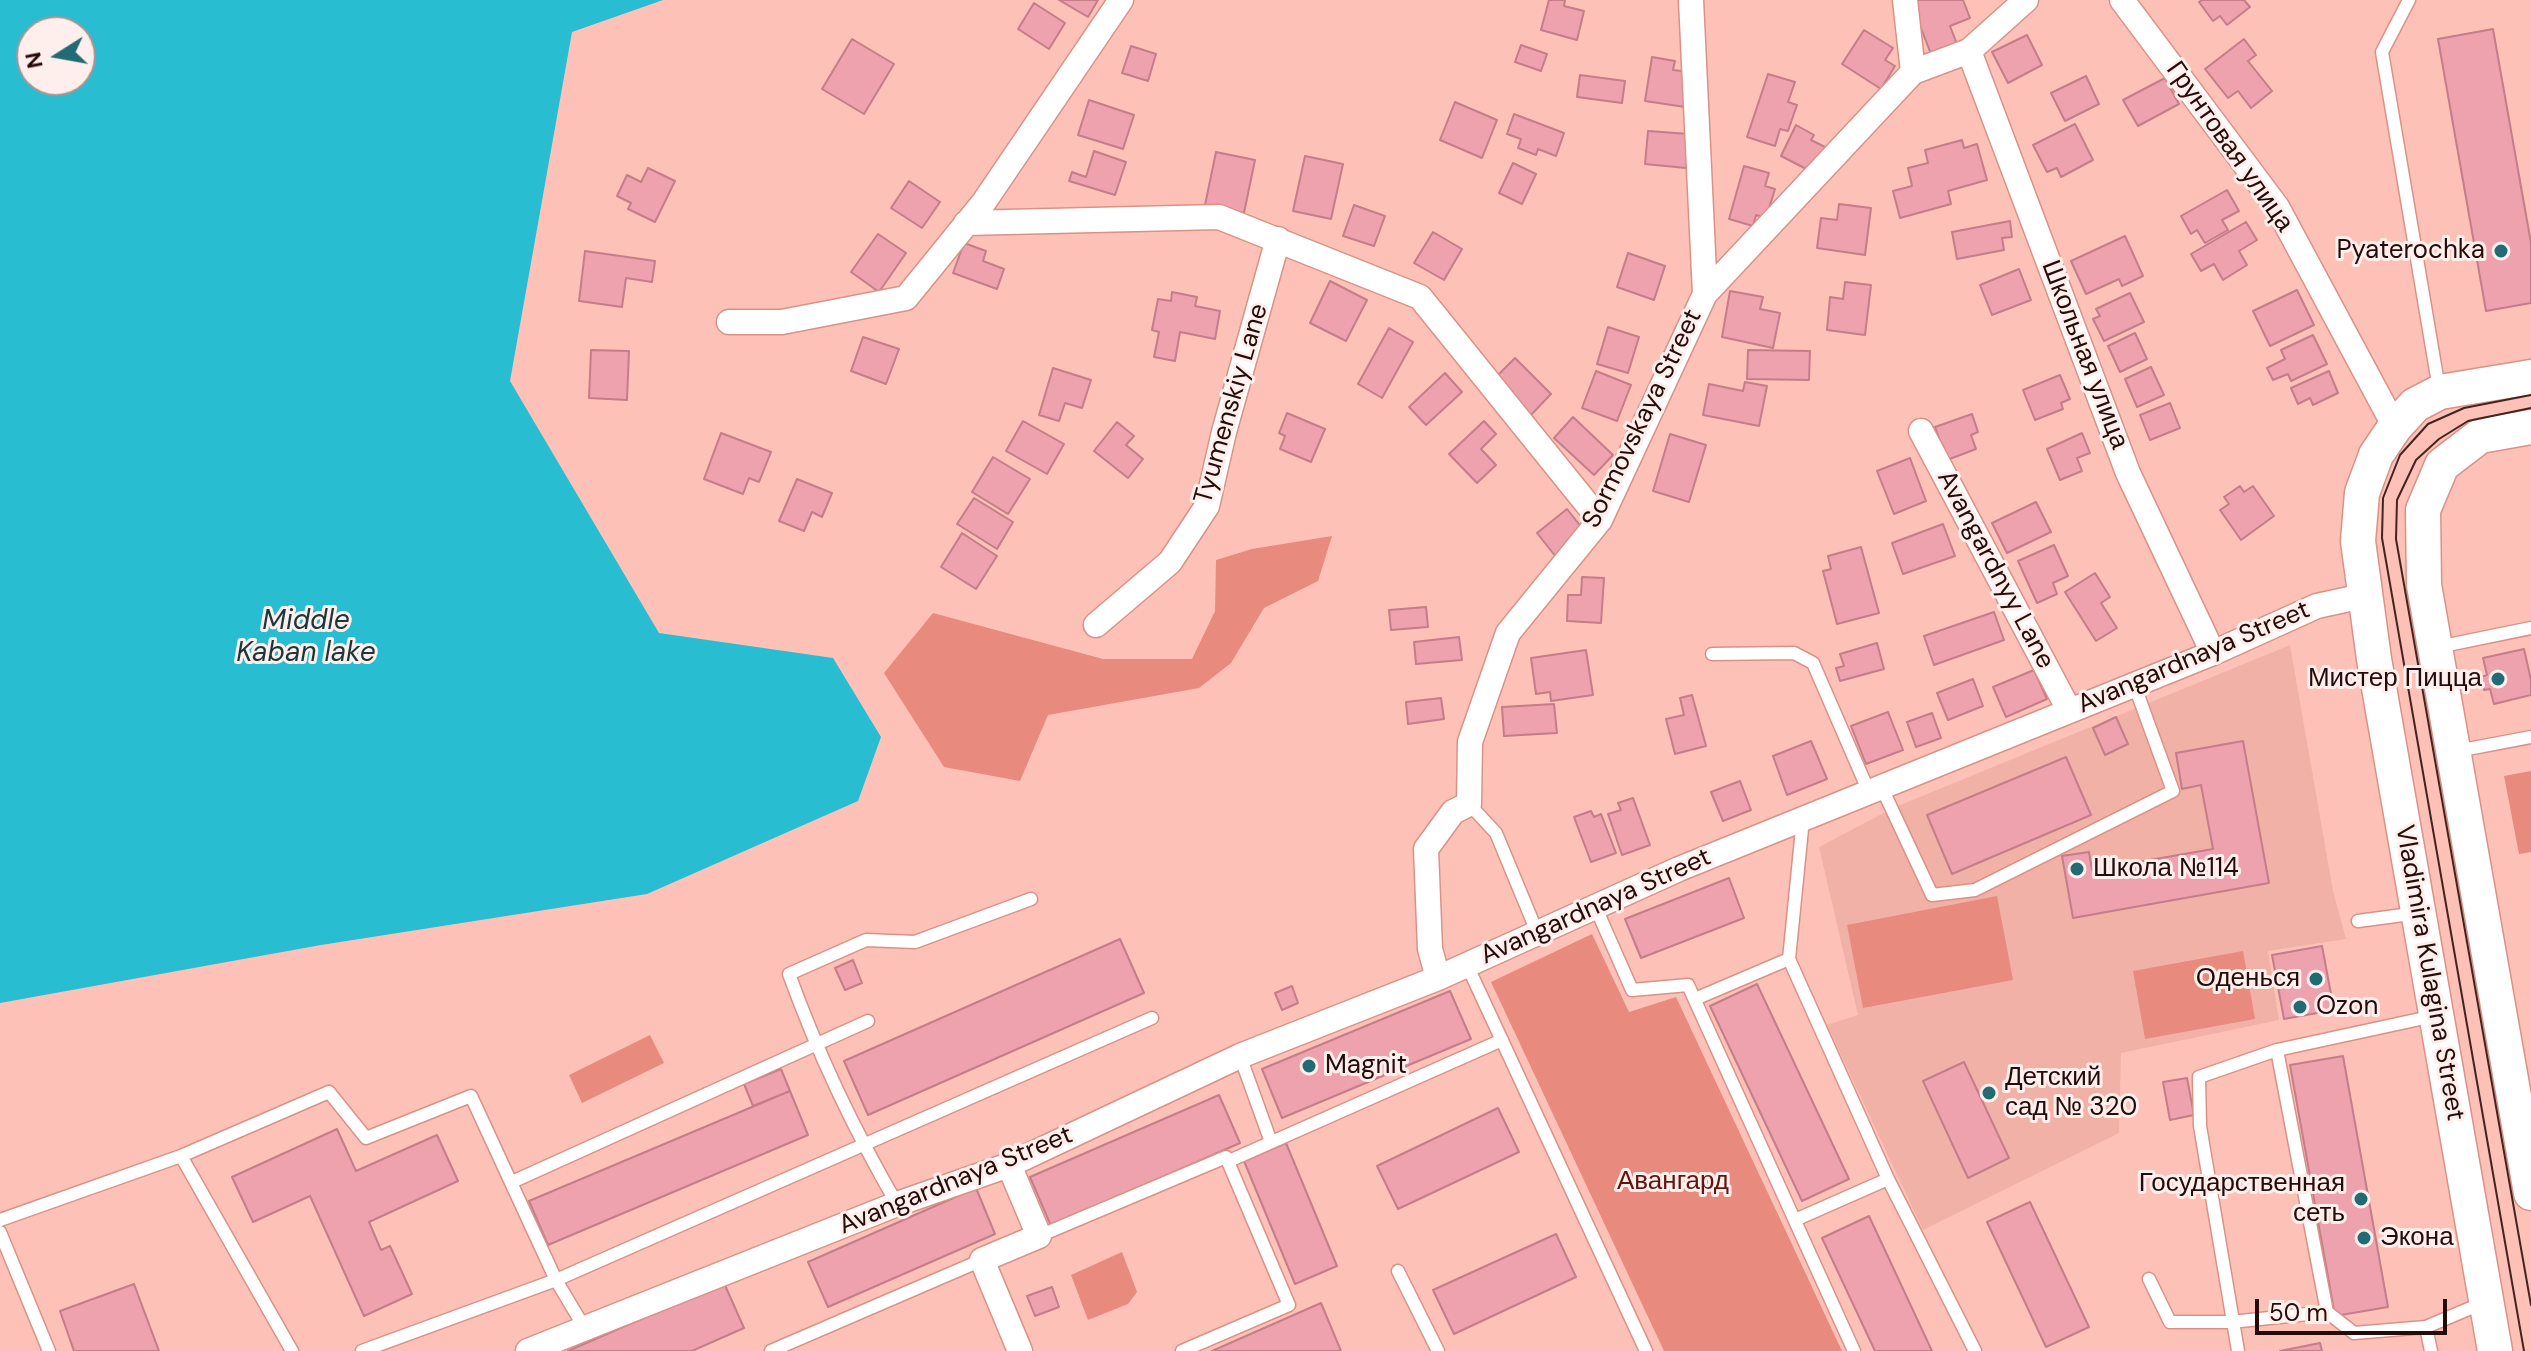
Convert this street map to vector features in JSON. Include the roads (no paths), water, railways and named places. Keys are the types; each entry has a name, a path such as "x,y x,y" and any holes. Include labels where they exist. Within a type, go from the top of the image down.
{"main road":[{"path":"2363,596 2358,541 2362,493 2376,455 2395,427 2415,405 2440,392 2531,377"},
{"path":"2531,427 2480,436 2442,465 2423,510 2424,585 2531,1193"},
{"name":"Vladimira Kulagina Street","path":"2363,596 2495,1351"}],"street":[{"path":"729,322 782,322 906,298 984,202 1121,0"},
{"name":"Sormovskaya Street","path":"1469,804 1470,742 1508,633 1600,520 1705,294 1691,0"},
{"path":"1905,0 1913,72"},
{"path":"1705,294 1913,72 1969,51 2026,0"},
{"name":"Грунтовая улица","path":"2122,0 2277,207 2395,427"},
{"name":"Школьная улица","path":"1969,51 2128,473 2213,653"},
{"path":"966,223 1219,217 1420,297 1600,520"},
{"name":"Tyumenskiy Lane","path":"1096,625 1170,562 1207,506 1224,432 1278,239"},
{"name":"Avangardnyy Lane","path":"1921,431 2069,710"},
{"name":"Avangardnaya Street","path":"528,1351 897,1204 1009,1165 1240,1056 1438,978 1595,906 1803,818 2213,653 2317,606 2363,596"},
{"path":"1438,978 1430,949 1426,849 1453,812 1469,804"},
{"path":"1009,1165 1039,1236 982,1260 1020,1351"}],"lane":[{"path":"2409,0 2382,52 2440,392"},
{"path":"2435,647 2531,628"},
{"path":"1712,654 1794,653 1813,663 1932,895 1975,890 2173,791 2134,684"},
{"path":"2454,752 2531,737"},
{"path":"1469,804 1496,833 1537,932"},
{"path":"1803,818 1789,959 1888,1179 1975,1351"},
{"path":"897,1204 863,1146 815,1045 789,974 866,940 915,942 1031,899"},
{"path":"1595,906 1632,990 1688,985 1854,1351"},
{"path":"2358,921 2418,913"},
{"path":"1695,999 1789,959"},
{"path":"1467,965 1646,1351"},
{"path":"2238,1351 2200,1126 2199,1077 2277,1050 2436,1015"},
{"path":"362,1351 556,1280 1152,1018"},
{"path":"512,1182 868,1021"},
{"path":"1229,1161 1502,1040"},
{"path":"2277,1050 2327,1312 2354,1333 2426,1327 2487,1301"},
{"path":"1240,1056 1271,1142"},
{"path":"0,1220 181,1156 329,1092 366,1138 471,1096 556,1280 584,1327"},
{"path":"181,1156 292,1351"},
{"path":"1039,1236 1226,1157 1289,1305 1182,1351"},
{"path":"1795,1220 1888,1179"},
{"path":"0,1232 49,1351"},
{"path":"771,1351 982,1260"},
{"path":"1398,1271 1438,1351"},
{"path":"2149,1279 2170,1322 2231,1322 2327,1312"},
{"path":"2426,1327 2431,1351"}],"water":[{"name":"Middle Kaban lake","path":"0,0 663,0 572,32 510,381 659,633 833,658 881,737 858,801 647,894 321,945 0,1003"}],"tram line":[{"path":"2524,1351 2382,538 2383,498 2400,455 2428,424 2464,408 2531,395"},
{"path":"2531,408 2468,421 2439,439 2416,460 2397,500 2396,539 2531,1305"}],"place":[{"name":"Pyaterochka","path":"2501,251"},
{"name":"Мистер Пицца","path":"2498,679"},
{"name":"Школа №114","path":"2077,869"},
{"name":"Оденься","path":"2316,979"},
{"name":"Ozon","path":"2300,1007"},
{"name":"Magnit","path":"1309,1066"},
{"name":"Детский сад № 320","path":"1989,1093"},
{"name":"Государственная сеть","path":"2361,1199"},
{"name":"Экона","path":"2364,1238"}],"park label":[{"name":"Авангард","path":"1673,1182"}]}
